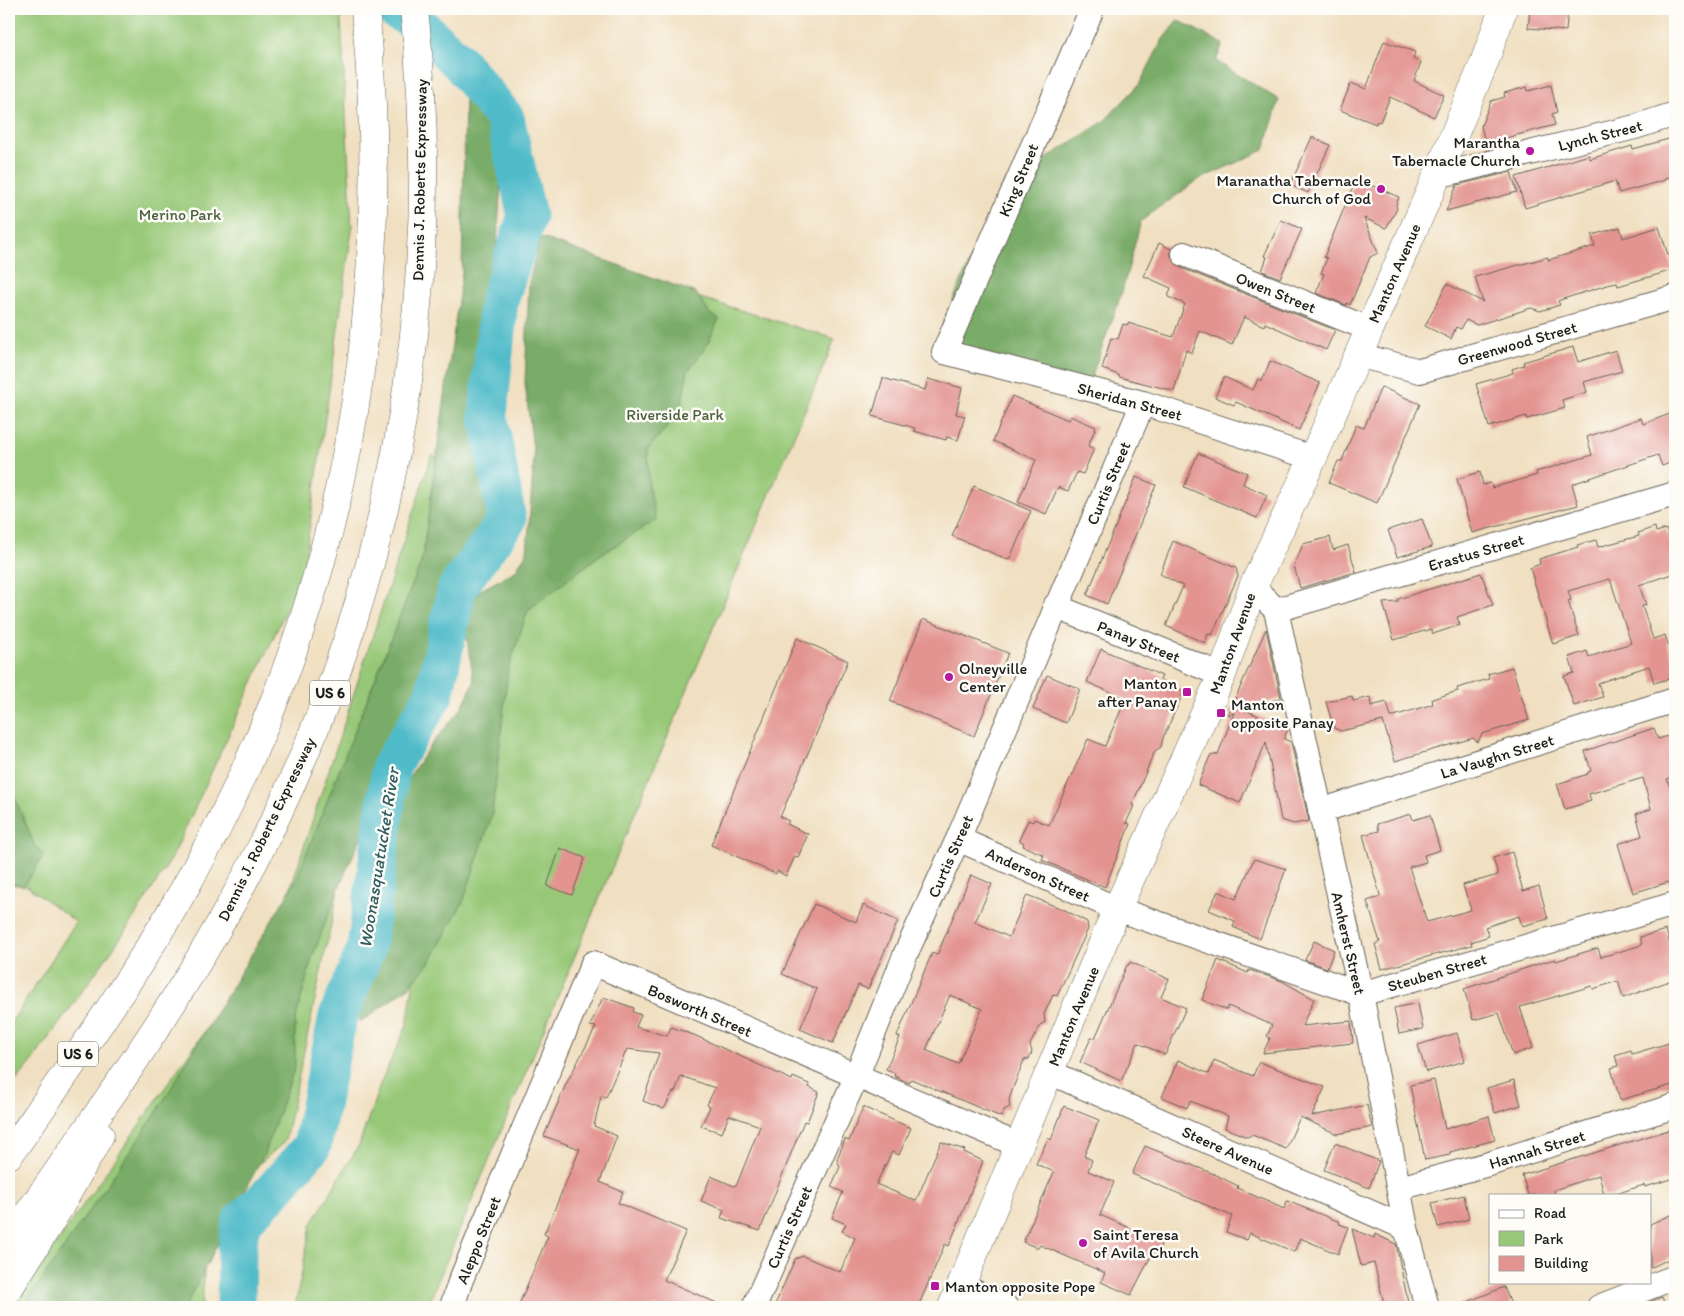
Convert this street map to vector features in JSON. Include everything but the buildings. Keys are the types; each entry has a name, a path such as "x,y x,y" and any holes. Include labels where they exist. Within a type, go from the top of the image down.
{"main road":[{"name":"US 6","path":"9,1155 146,952 204,854 258,741 297,644 330,533 347,459 360,382 372,269 374,154 366,9"},
{"name":"Dennis J. Roberts Expressway","path":"9,1241 177,995 237,893 290,787 336,677 371,563 398,446 414,329 422,211 420,66 414,9"},
{"name":"Manton Avenue","path":"957,1297 1117,908 1222,675 1253,587 1313,458 1437,176 1484,63 1502,9"},
{"path":"9,1122 146,952"},
{"path":"9,1288 81,1170 177,995"}],"street":[{"name":"King Street","path":"944,352 1092,9"},
{"name":"Lynch Street","path":"1437,176 1635,127 1675,114"},
{"name":"Owen Street","path":"1184,254 1369,329"},
{"name":"Greenwood Street","path":"1357,355 1420,371 1675,297"},
{"name":"Sheridan Street","path":"944,352 1143,403 1313,458"},
{"name":"Curtis Street","path":"754,1307 856,1077 906,953 958,839 1055,606 1143,403"},
{"name":"Erastus Street","path":"1276,610 1675,494"},
{"path":"1253,587 1276,610"},
{"name":"Panay Street","path":"1055,606 1222,675"},
{"name":"Amherst Street","path":"1276,610 1361,994 1406,1228 1427,1307"},
{"name":"La Vaughn Street","path":"1320,811 1675,700"},
{"name":"Anderson Street","path":"958,839 1117,908"},
{"name":"Steuben Street","path":"1361,994 1675,904"},
{"path":"1117,908 1361,994"},
{"name":"Bosworth Street","path":"505,1173 593,963 1018,1145"},
{"name":"Steere Avenue","path":"1049,1072 1406,1228"},
{"name":"Hannah Street","path":"1399,1188 1489,1164 1675,1106"},
{"name":"Aleppo Street","path":"452,1307 505,1173"},
{"path":"1598,1307 1675,1277"},
{"path":"957,1297 1006,1307"}],"green space":[{"name":"Merino Park","path":"9,9 339,9 341,17 352,230 303,573 172,858 122,936 31,1063 9,1089 9,1026 76,922 9,873"},
{"path":"1178,20 1223,44 1216,61 1279,100 1264,150 1198,180 1141,221 1122,292 1087,389 943,338 943,323 1004,183 1015,172 1047,158 1103,122 1139,85 1163,39"},
{"path":"465,90 479,107 492,129 502,166 493,306 499,474 480,546 460,589 435,668 336,894 312,958 295,1021 295,1067 265,1152 185,1307 23,1307 155,1115 296,880 422,560 462,273"},
{"path":"540,237 696,293 710,314 719,319 706,347 688,371 680,412 648,449 649,485 656,520 600,555 528,610 508,670 492,815 463,902 430,962 410,986 360,1023 350,987 357,945 389,854 403,786 430,746 461,709 474,682 463,614 479,591 515,571 527,552 534,457 525,383 529,283"},
{"name":"Riverside Park","path":"566,257 835,339 427,1307 295,1307 311,1225 359,1145 381,1082 407,1025 414,979 530,588"},
{"path":"432,454 486,507 362,778 285,1141 208,1210 202,1307 12,1307 278,926"},
{"path":"9,783 34,844 44,855 24,886 9,884"}],"waterway":[{"name":"Woonasquatucket River","path":"236,1307 237,1250 241,1222 271,1193 312,1146 338,1016 366,949 391,766 434,695 457,588 507,520 488,415 499,300 527,216 505,118 459,62 414,21 394,9"}],"place":[{"name":"Marantha Tabernacle Church","path":"1530,151"},
{"name":"Maranatha Tabernacle Church of God","path":"1381,189"},
{"name":"Olneyville Center","path":"949,677"},
{"name":"Manton after Panay","path":"1187,692"},
{"name":"Manton opposite Panay","path":"1221,713"},
{"name":"Saint Teresa of Avila Church","path":"1083,1243"},
{"name":"Manton opposite Pope","path":"935,1286"}]}
